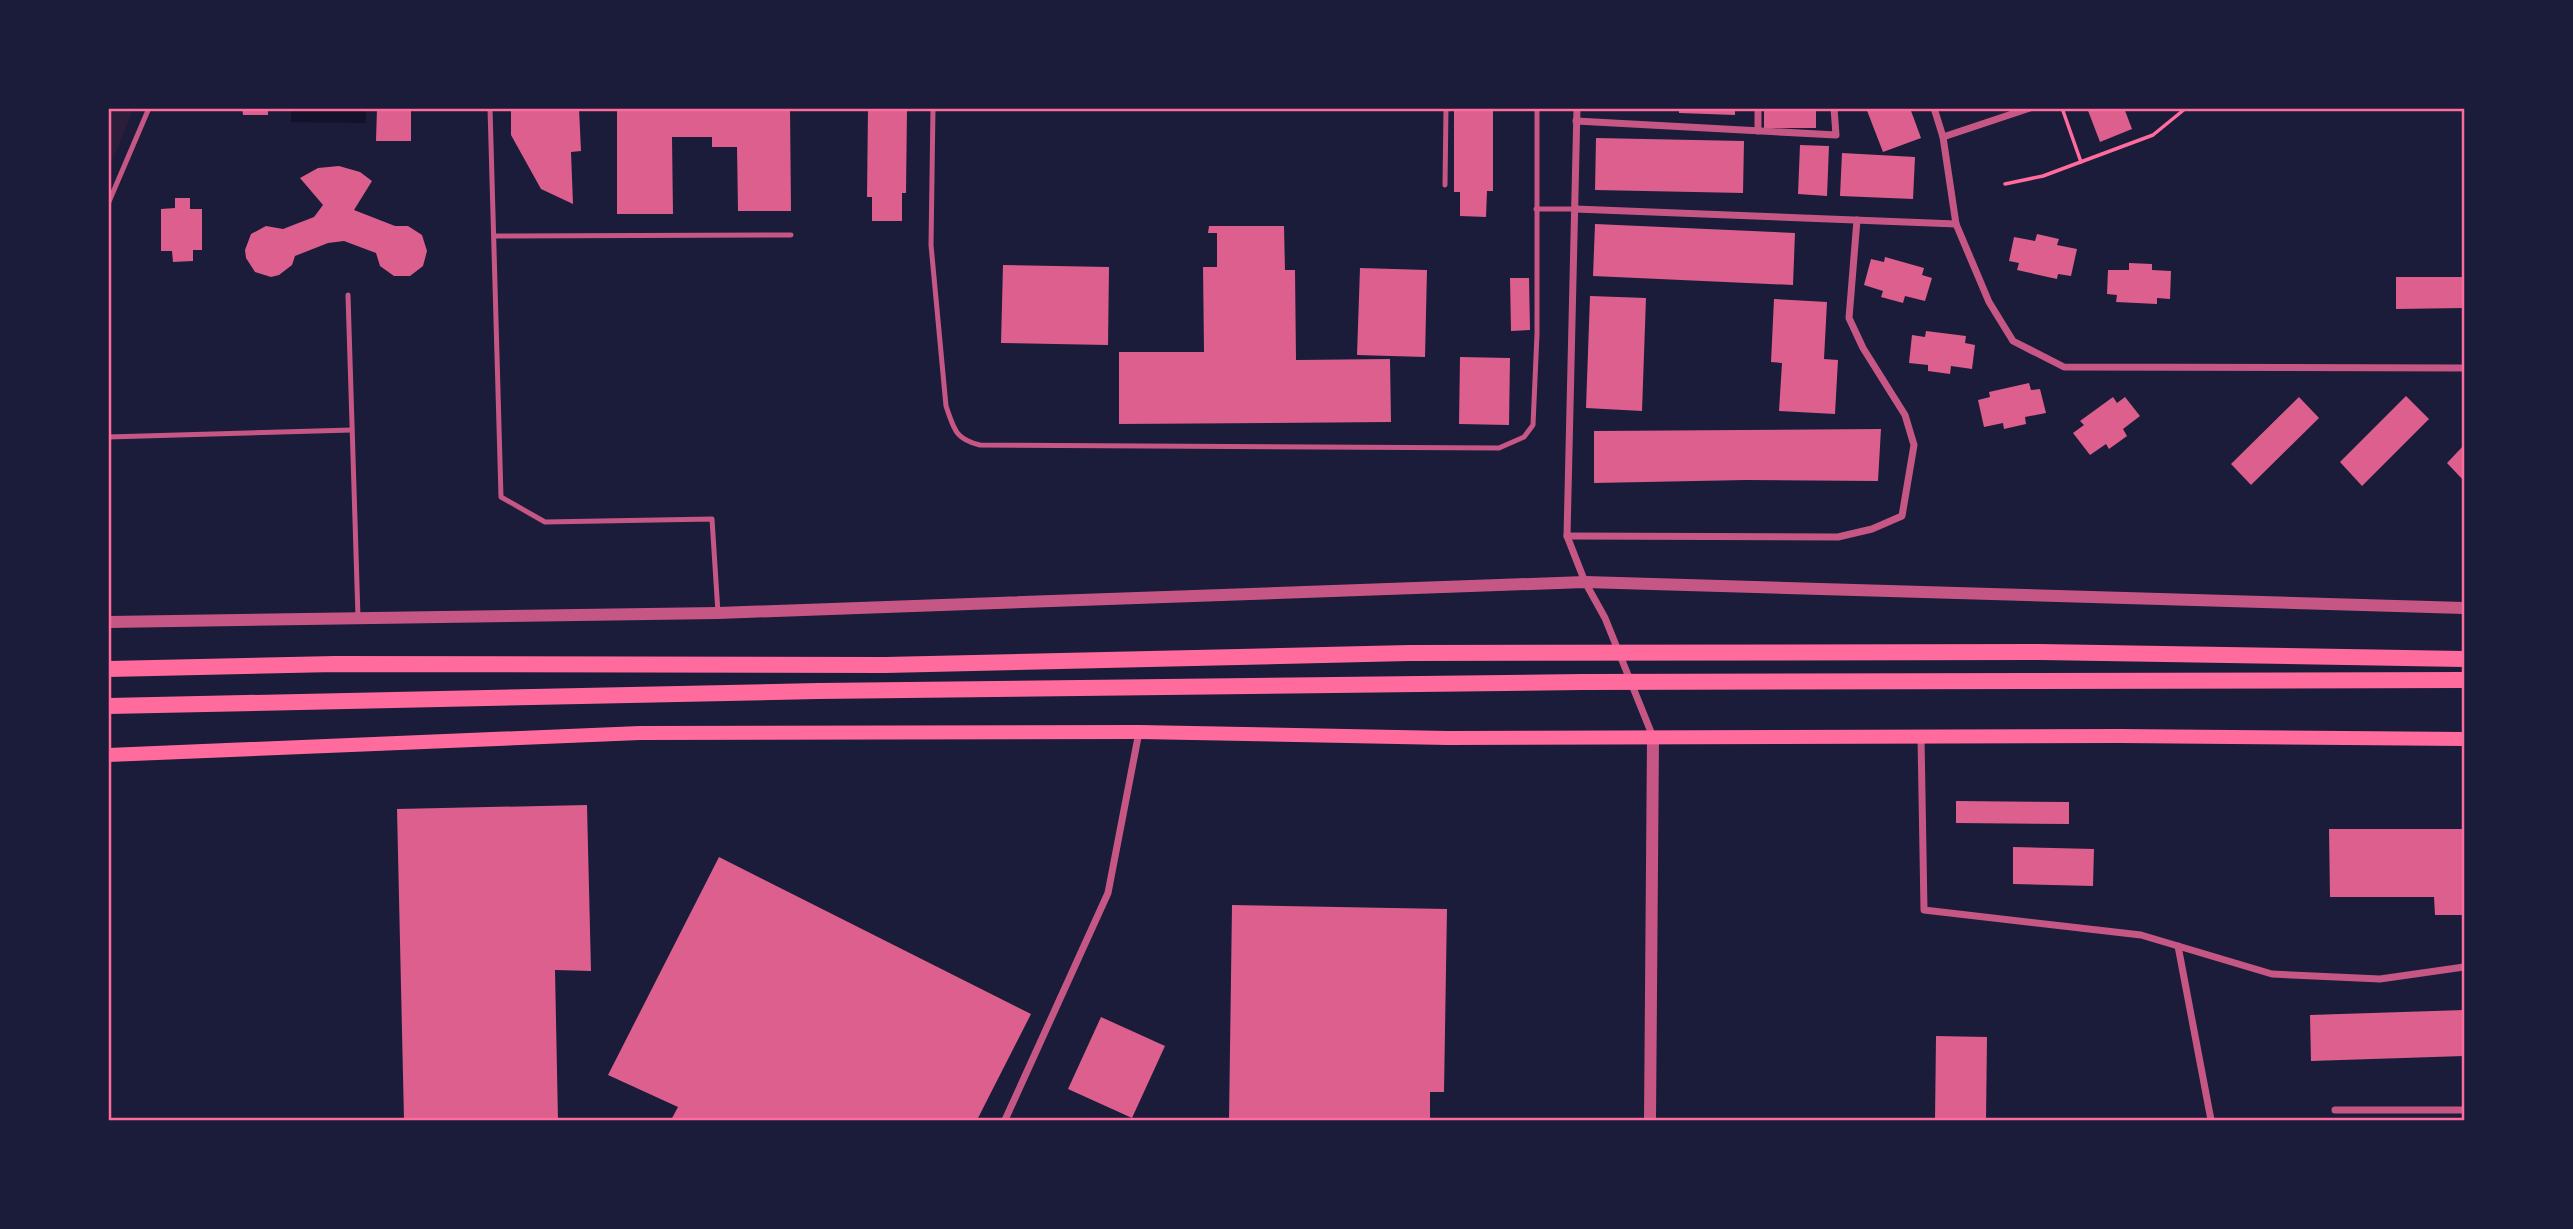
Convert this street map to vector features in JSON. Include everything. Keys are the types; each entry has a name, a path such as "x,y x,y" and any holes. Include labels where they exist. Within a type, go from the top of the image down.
{"main road":[{"path":"2265,656 2465,648"},
{"path":"108,669 335,664 885,666 1395,653 1659,652 2465,659"},
{"path":"108,706 818,691 1582,682 2465,680"},
{"path":"2274,682 2465,691"},
{"path":"108,755 640,733 1139,732 1448,738 2465,739"}],"street":[{"path":"1577,108 1567,536 1585,582 1605,618 1653,738 1650,1121"},
{"path":"1758,108 1758,131"},
{"path":"1576,121 1836,135 1834,108"},
{"path":"1934,108 1943,137 1956,224 1989,302 2013,341 2064,367 2465,368"},
{"path":"1943,137 2030,108"},
{"path":"1575,209 1956,224"},
{"path":"1567,536 1838,537 1872,529 1902,516 1914,445 1905,415 1863,348 1849,318 1857,220"},
{"path":"108,622 718,613 1585,582 2465,608"},
{"path":"1005,1121 1108,893 1139,732"},
{"path":"1922,737 1924,910 2141,935 2272,974 2380,979 2465,967"},
{"path":"2178,946 2211,1121"},
{"path":"2335,1110 2465,1111"}],"lane":[{"path":"108,204 149,108"},
{"path":"490,108 501,497 545,522 712,519 718,613"},
{"path":"933,108 931,245 946,406 955,432 965,441 980,445 1499,448 1524,437 1533,425 1537,334 1536,108"},
{"path":"1445,185 1446,108"},
{"path":"1536,209 1575,209"},
{"path":"494,236 791,235"},
{"path":"348,295 358,617"},
{"path":"108,437 352,430"}],"path":[{"path":"2062,108 2081,162"},
{"path":"2005,184 2043,176 2153,135 2186,108"}],"shaded area":[{"path":"109,108 133,109 109,164"},
{"path":"291,109 366,109 366,123 291,122"}],"building":[{"path":"242,108 268,108 268,115 243,115"},
{"path":"377,108 411,108 411,141 376,141"},
{"path":"511,108 579,108 581,151 571,152 573,204 541,189 511,135"},
{"path":"617,108 790,108 791,211 738,211 737,147 712,147 712,137 672,137 673,214 617,214"},
{"path":"868,108 907,108 906,193 902,193 902,221 872,221 872,197 867,197"},
{"path":"1454,108 1493,108 1493,191 1487,191 1486,217 1460,216 1460,192 1454,192"},
{"path":"1679,108 1735,108 1735,115 1679,113"},
{"path":"1764,108 1816,108 1816,128 1764,128"},
{"path":"1866,108 1910,108 1921,138 1883,152"},
{"path":"2087,108 2124,108 2132,129 2100,142"},
{"path":"1596,138 1744,141 1743,193 1595,190"},
{"path":"1800,145 1829,146 1827,196 1798,194"},
{"path":"1842,153 1915,157 1913,199 1840,196"},
{"path":"339,166 360,172 372,181 354,210 395,226 408,226 422,235 427,251 423,266 410,276 394,276 380,266 376,253 344,241 328,243 295,256 292,265 279,275 271,277 255,272 246,258 245,250 251,234 266,226 283,229 314,217 323,205 300,178 318,168"},
{"path":"175,198 190,198 190,209 202,209 202,250 193,250 193,261 173,262 172,251 161,251 161,209 175,208"},
{"path":"1595,224 1795,233 1793,285 1593,276"},
{"path":"1209,226 1284,226 1285,270 1295,270 1296,360 1390,359 1391,422 1119,424 1119,352 1204,352 1203,267 1217,267 1217,233 1208,233"},
{"path":"2037,234 2059,239 2057,245 2077,249 2071,276 2058,274 2057,279 2017,270 2019,263 2009,261 2014,237 2035,241"},
{"path":"1885,257 1924,268 1922,275 1932,278 1925,301 1905,296 1903,303 1881,297 1883,291 1864,285 1871,259 1884,262"},
{"path":"2129,263 2152,264 2152,270 2171,271 2170,299 2157,298 2157,304 2116,302 2117,295 2107,294 2108,270 2129,270"},
{"path":"1003,265 1109,267 1108,345 1001,343"},
{"path":"1360,268 1427,270 1425,357 1357,355"},
{"path":"2396,277 2464,277 2464,308 2396,309"},
{"path":"1510,278 1529,278 1530,330 1511,331"},
{"path":"1590,296 1646,298 1642,411 1586,408"},
{"path":"1774,299 1827,302 1824,359 1838,360 1835,414 1779,411 1782,363 1771,362"},
{"path":"1926,331 1966,336 1965,343 1975,345 1972,369 1951,366 1950,374 1928,371 1928,365 1909,363 1912,335 1925,337"},
{"path":"1460,357 1510,358 1509,425 1459,424"},
{"path":"2029,383 2031,390 2040,389 2046,413 2025,417 2026,424 2004,429 2003,423 1984,427 1978,400 1990,397 1989,392"},
{"path":"2406,396 2429,419 2362,486 2340,462"},
{"path":"2113,397 2117,403 2125,397 2140,416 2123,429 2127,436 2109,449 2106,444 2090,455 2073,433 2084,425 2080,421"},
{"path":"2299,397 2319,418 2251,485 2231,464"},
{"path":"1881,429 1878,481 1594,483 1594,431"},
{"path":"2464,445 2464,481 2447,463"},
{"path":"1956,801 2069,802 2069,824 1956,823"},
{"path":"587,805 591,971 555,970 558,1120 404,1120 397,809"},
{"path":"2329,829 2464,829 2464,915 2435,915 2434,897 2330,897"},
{"path":"2013,847 2094,849 2093,886 2013,884"},
{"path":"719,857 1031,1014 977,1120 671,1120 678,1107 608,1075"},
{"path":"1232,905 1447,909 1444,1092 1430,1092 1430,1120 1229,1120"},
{"path":"2464,1010 2464,1056 2311,1061 2310,1015"},
{"path":"1101,1017 1165,1046 1132,1118 1068,1089"},
{"path":"1936,1036 1987,1037 1986,1120 1935,1120"}]}
